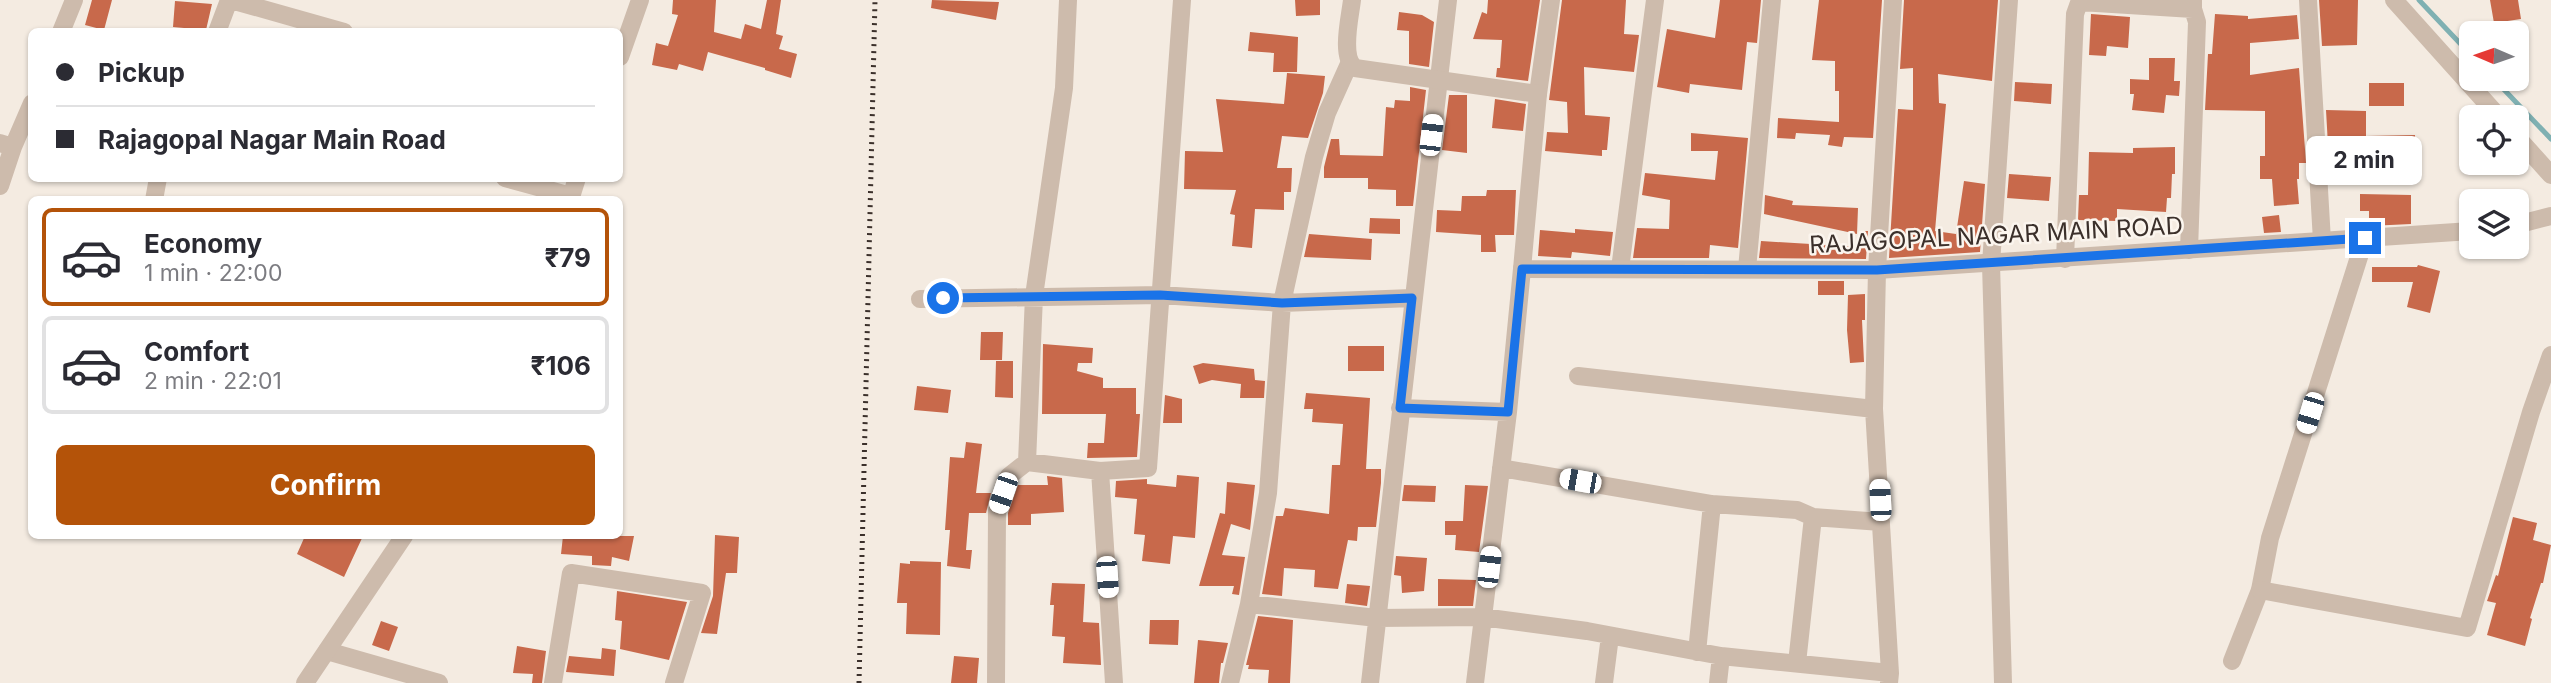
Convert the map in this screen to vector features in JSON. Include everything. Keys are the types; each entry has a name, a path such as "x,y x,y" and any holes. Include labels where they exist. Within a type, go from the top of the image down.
{"street":[{"path":"63,28 74,0"},
{"path":"219,28 230,0 330,28"},
{"path":"623,48 640,0"},
{"path":"1027,462 1034,296 1064,88 1068,0"},
{"path":"996,683 996,511 1009,476 1027,462 1100,471 1148,468 1182,0"},
{"path":"1230,683 1249,604 1268,493 1282,303 1314,158 1327,113 1349,64 1347,54 1352,0"},
{"path":"1370,683 1448,0"},
{"path":"1475,683 1508,412 1538,94 1550,0"},
{"path":"1620,269 1655,0"},
{"path":"1747,269 1772,0"},
{"path":"1249,604 1377,618 1482,617 1721,656 1797,663 1889,678 1874,409 1877,270 1894,0"},
{"path":"2003,683 1991,264 2008,0"},
{"path":"2308,0 2322,241"},
{"path":"2394,0 2488,105"},
{"path":"2065,258 2075,15 2080,1 2193,5 2197,22 2189,250"},
{"path":"1349,64 1369,72 1538,94"},
{"path":"0,186 7,145 28,110"},
{"path":"2529,150 2551,175"},
{"path":"518,182 564,196"},
{"path":"2529,222 2551,216"},
{"name":"RAJAGOPAL NAGAR MAIN ROAD","path":"1522,269 1877,270 2459,232"},
{"path":"2232,661 2260,590 2270,538 2365,238"},
{"path":"920,299 1160,295 1282,303 1412,298"},
{"path":"2260,590 2467,628 2531,412 2551,355"},
{"path":"1578,376 1874,409"},
{"path":"1400,408 1508,412"},
{"path":"1501,468 1712,504 1797,510 1813,517 1881,522"},
{"path":"1100,471 1114,683"},
{"path":"1697,652 1712,504"},
{"path":"1797,663 1813,517"},
{"path":"305,683 402,539"},
{"path":"553,683 571,573 702,593 674,683"},
{"path":"1604,683 1610,636"},
{"path":"327,650 439,683"},
{"path":"1718,683 1721,656"}],"building":[{"path":"92,0 112,0 105,28 85,25"},
{"path":"673,0 716,0 714,32 741,39 745,24 761,29 767,0 781,0 776,34 783,36 779,49 797,54 791,78 708,52 703,71 679,64 677,70 652,65 656,43 668,46 678,15 672,14"},
{"path":"932,0 999,2 996,20 931,8"},
{"path":"1295,0 1320,0 1320,15 1296,16"},
{"path":"1488,0 1540,0 1528,81 1496,77 1497,68 1500,68 1502,40 1473,39 1482,12 1487,14"},
{"path":"1562,0 1626,0 1624,34 1639,35 1634,72 1584,67 1585,115 1610,117 1607,150 1602,150 1602,156 1545,151 1547,132 1568,133 1567,102 1549,100"},
{"path":"1720,0 1761,0 1757,43 1747,42 1742,90 1690,84 1689,93 1657,87 1667,29 1715,38"},
{"path":"1819,0 1882,0 1873,138 1844,137 1842,147 1828,145 1830,135 1796,133 1795,139 1777,138 1778,118 1839,122 1835,61 1812,60"},
{"path":"1904,0 1998,0 1992,81 1938,74 1939,103 1946,104 1935,231 1956,234 1964,181 1985,184 1980,252 1889,258 1898,109 1913,110 1913,68 1900,69"},
{"path":"2319,0 2358,0 2357,45 2322,46"},
{"path":"2490,0 2518,0 2521,19 2494,21"},
{"path":"175,1 212,4 206,28 173,27"},
{"path":"1399,12 1422,15 1434,22 1429,67 1409,64 1409,31 1397,30"},
{"path":"2091,14 2130,17 2128,48 2107,46 2106,56 2089,55"},
{"path":"2215,14 2248,16 2248,19 2297,15 2299,39 2250,43 2250,75 2299,68 2306,163 2299,163 2299,204 2274,206 2272,179 2260,179 2260,156 2265,156 2265,111 2205,110 2208,54 2212,54"},
{"path":"1250,32 1298,37 1297,72 1273,72 1274,53 1248,51"},
{"path":"2149,58 2175,58 2174,81 2180,81 2179,96 2166,95 2164,113 2132,110 2134,94 2130,94 2130,79 2149,80"},
{"path":"1287,73 1325,76 1323,93 1308,138 1282,136 1277,168 1292,168 1291,192 1284,192 1284,210 1255,209 1252,248 1232,246 1235,215 1230,214 1236,190 1184,189 1185,151 1223,152 1216,99 1284,104"},
{"path":"2015,82 2052,84 2051,104 2014,101"},
{"path":"2369,83 2404,83 2404,106 2369,106"},
{"path":"1410,87 1426,90 1413,206 1396,206 1396,190 1368,189 1368,178 1324,178 1331,139 1339,139 1340,155 1383,156 1386,107 1394,108 1395,100 1410,101"},
{"path":"1449,95 1467,95 1467,153 1442,150"},
{"path":"1495,99 1526,104 1523,131 1492,128"},
{"path":"2326,110 2366,111 2366,136 2415,135 2416,160 2329,163"},
{"path":"1691,133 1748,138 1738,248 1710,245 1709,258 1633,258 1637,228 1669,229 1670,200 1642,195 1645,173 1715,180 1718,151 1691,151"},
{"path":"2175,147 2175,174 2172,174 2171,198 2167,198 2166,212 2117,209 2117,221 2078,220 2079,195 2088,195 2089,152 2133,153 2133,148"},
{"path":"2009,174 2051,177 2049,201 2007,198"},
{"path":"1487,190 1516,190 1514,235 1495,235 1496,252 1481,252 1481,235 1436,232 1437,210 1461,211 1462,196 1486,196"},
{"path":"2360,194 2411,195 2411,224 2369,226 2369,211 2360,211"},
{"path":"1765,195 1793,201 1792,205 1858,208 1857,234 1764,214"},
{"path":"2279,215 2281,232 2264,233 2262,217"},
{"path":"1370,218 1400,219 1400,234 1369,233"},
{"path":"1575,229 1613,232 1610,256 1572,252 1571,258 1538,256 1540,230 1575,233"},
{"path":"1862,231 1868,231 1866,259 1759,258 1761,241 1860,247"},
{"path":"1309,234 1372,239 1371,260 1304,257"},
{"path":"2418,265 2440,271 2430,313 2407,307 2413,282 2372,282 2372,267"},
{"path":"1818,281 1844,281 1844,295 1818,295"},
{"path":"1865,294 1865,320 1862,320 1864,362 1850,363 1848,295"},
{"path":"981,332 1003,332 1002,360 980,360"},
{"path":"1043,344 1093,348 1092,363 1078,363 1077,371 1103,378 1103,388 1136,388 1136,414 1140,414 1137,457 1087,458 1088,443 1104,443 1106,414 1042,414"},
{"path":"1348,346 1384,346 1384,371 1348,371"},
{"path":"996,361 1013,361 1013,398 995,397"},
{"path":"1203,363 1254,369 1255,380 1265,381 1264,398 1240,398 1241,384 1212,380 1199,384 1193,366"},
{"path":"917,386 951,390 948,413 914,410"},
{"path":"1306,393 1370,398 1366,469 1381,469 1376,527 1358,527 1357,541 1348,540 1338,589 1314,587 1315,570 1284,568 1282,596 1262,594 1276,516 1283,516 1285,508 1329,514 1332,465 1340,465 1343,424 1312,422 1313,409 1304,409"},
{"path":"1165,395 1182,399 1182,423 1163,423"},
{"path":"966,442 982,444 976,493 991,493 986,513 969,513 966,550 972,550 970,569 947,566 950,530 945,530 950,457 964,458"},
{"path":"1177,475 1199,477 1195,538 1173,536 1170,564 1142,561 1145,535 1134,534 1137,499 1115,497 1116,481 1147,479 1147,484 1176,487"},
{"path":"1047,476 1062,478 1064,512 1031,514 1031,525 1008,525 1008,513 1018,485 1048,485"},
{"path":"1227,482 1255,485 1250,530 1231,524 1222,555 1245,557 1239,595 1232,594 1234,586 1199,586 1220,513 1225,514"},
{"path":"1404,485 1436,486 1435,502 1402,501"},
{"path":"1465,485 1488,486 1479,552 1455,550 1456,535 1445,535 1445,521 1463,521"},
{"path":"2513,517 2537,523 2533,540 2551,545 2543,583 2530,618 2532,619 2525,646 2487,635 2496,603 2487,601 2496,575 2498,576"},
{"path":"715,535 739,537 737,573 726,573 717,634 701,633 713,596"},
{"path":"623,536 634,536 629,561 612,557 611,566 592,565 592,556 561,554 563,539 623,539"},
{"path":"304,539 362,539 344,577 297,554"},
{"path":"1396,556 1427,558 1424,591 1402,593 1401,576 1394,575"},
{"path":"910,561 941,562 940,635 906,634 907,603 897,603 900,563 910,564"},
{"path":"1438,579 1476,580 1473,606 1438,606"},
{"path":"1052,583 1085,584 1083,622 1099,623 1101,665 1063,663 1065,637 1052,636"},
{"path":"1347,584 1370,586 1367,606 1345,603"},
{"path":"617,591 687,602 669,660 620,649 622,621 615,620"},
{"path":"1258,616 1293,620 1290,683 1268,683 1269,670 1248,669 1249,665 1246,665"},
{"path":"1150,620 1179,620 1178,645 1149,644"},
{"path":"381,621 398,627 389,651 372,645"},
{"path":"1198,640 1228,643 1221,663 1219,683 1194,683"},
{"path":"517,646 546,651 542,683 532,683 533,674 513,673"},
{"path":"602,648 616,650 614,676 566,672 569,656 601,659"},
{"path":"954,656 979,658 977,683 951,683"}],"waterway":[{"path":"2419,0 2459,42"},
{"path":"2505,91 2551,139"}],"railway":[{"path":"859,683 875,0"}],"route":[{"path":"943,298 1160,295 1282,303 1412,298 1400,408 1508,412 1522,269 1877,270 2365,238"}]}
